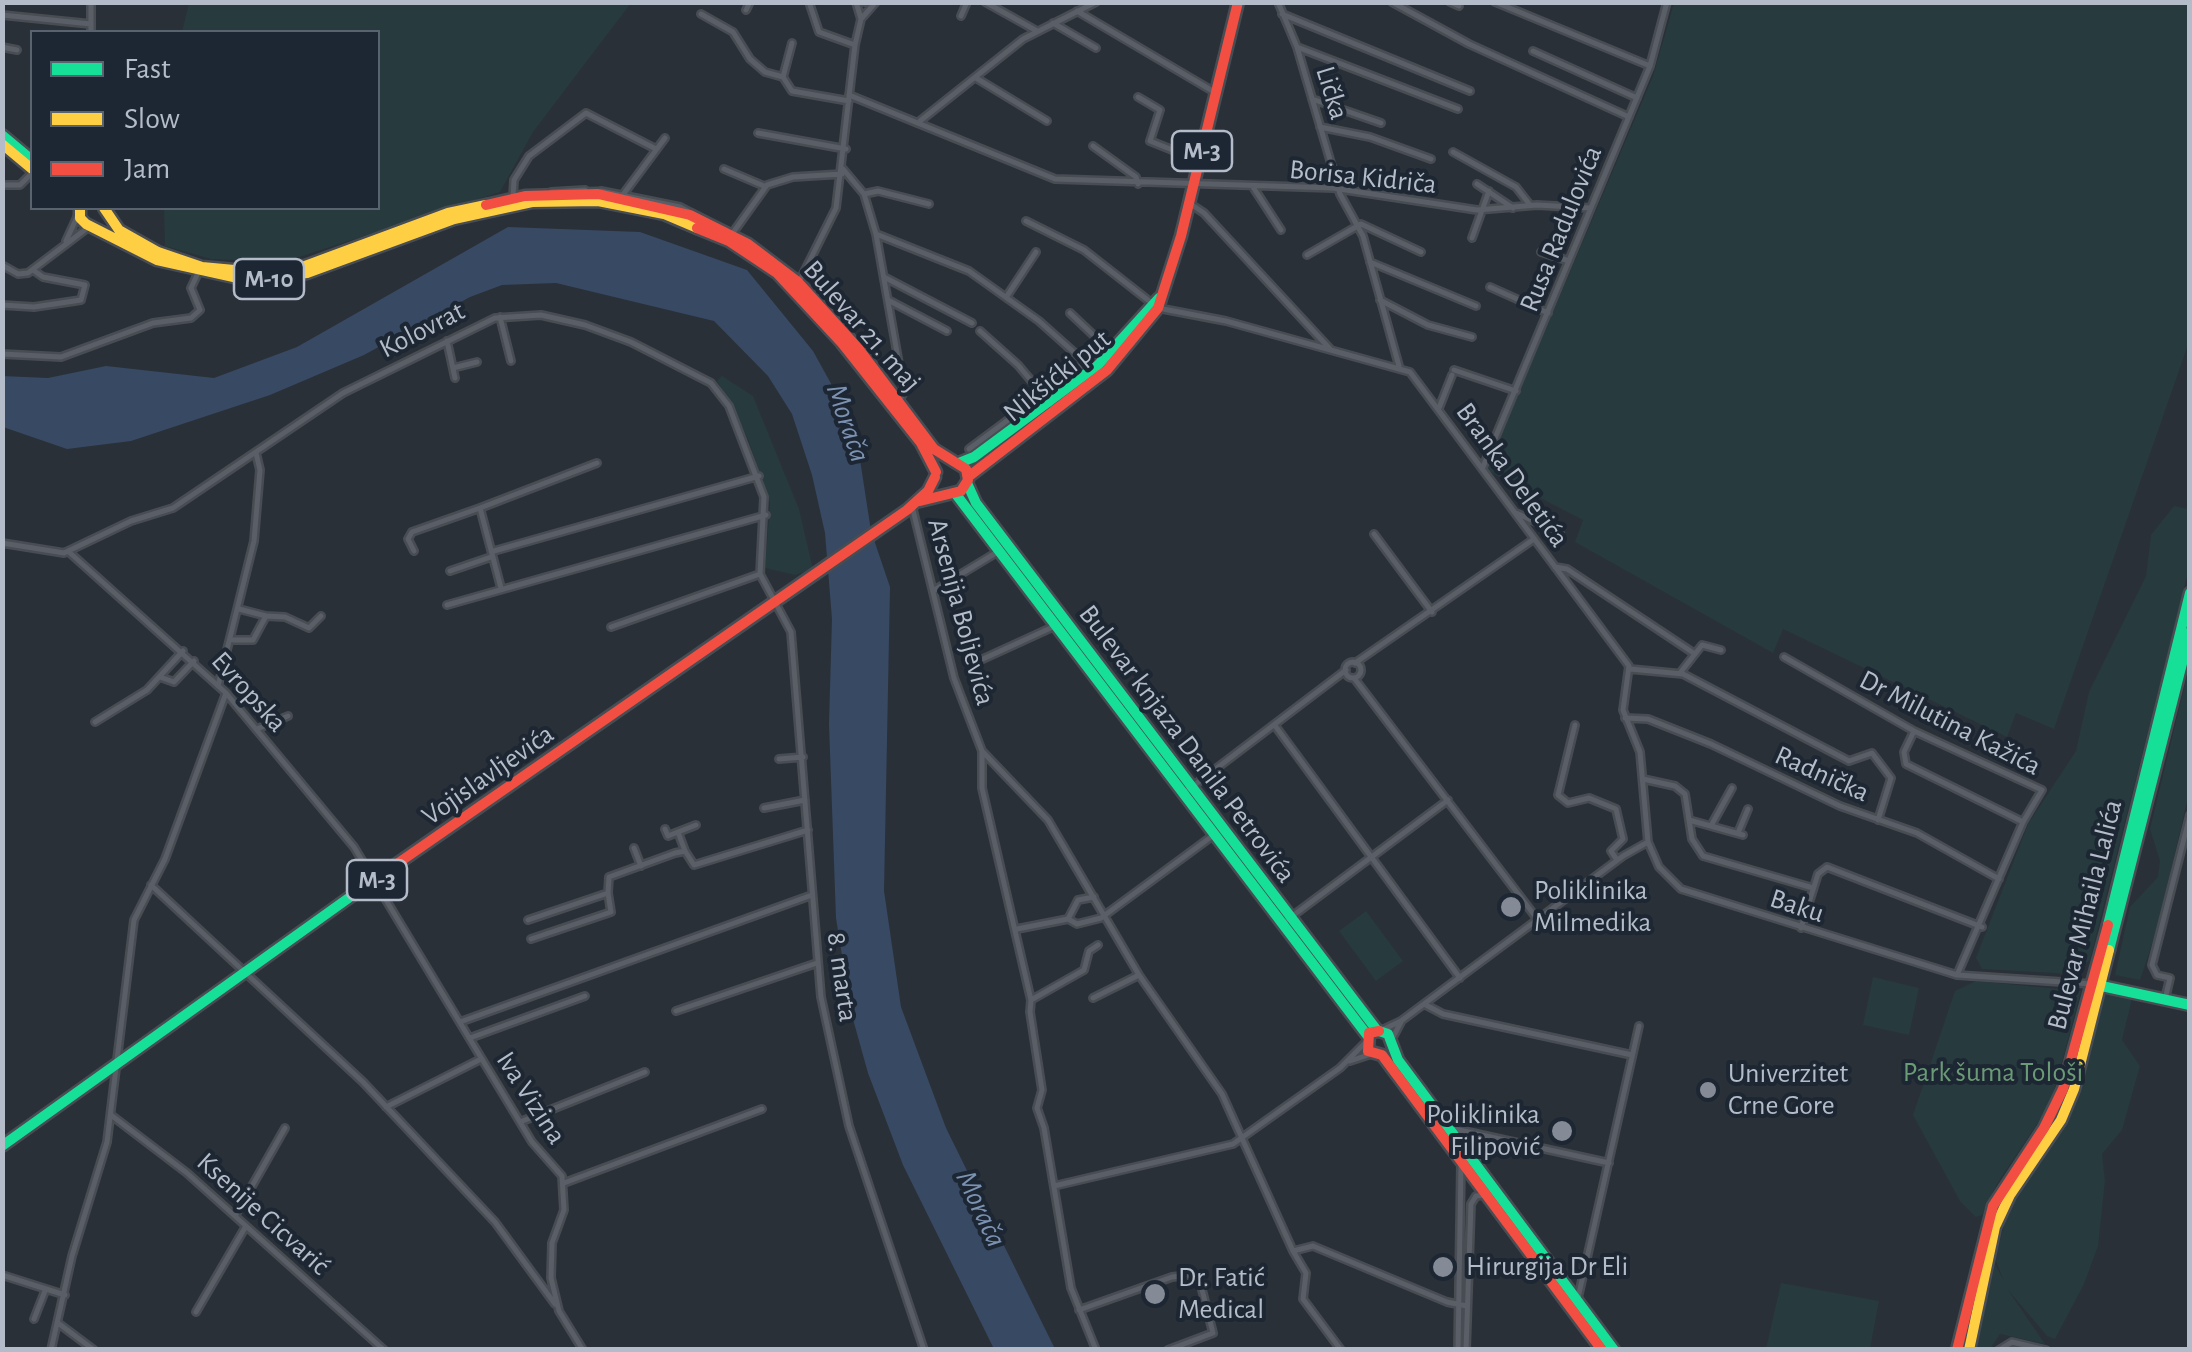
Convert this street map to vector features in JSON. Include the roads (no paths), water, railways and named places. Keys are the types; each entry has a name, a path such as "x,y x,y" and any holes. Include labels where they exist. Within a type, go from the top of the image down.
{"main road":[{"name":"Nikšićki put","path":"967,480 1050,401 1115,350 1156,303 1194,185 1238,2"},
{"path":"2,135 30,158"},
{"path":"2,144 30,169"},
{"name":"Bulevar 21. maj","path":"92,226 104,210 123,233 168,256 212,268 265,272 316,263 448,213 549,193 623,195 663,206 727,232 796,286 898,400 934,448 954,462 967,480"},
{"name":"Bulevar 21. maj","path":"78,210 92,226 157,260 198,273 247,280 298,275 514,201 598,201 664,214 736,245 796,286"},
{"name":"Bulevar 21. maj","path":"854,351 921,443 936,475 951,493"},
{"name":"Nikšićki put","path":"954,462 1050,401"},
{"name":"M-3","path":"912,506 936,475 954,462"},
{"name":"M-3","path":"912,506 951,493 967,480"},
{"name":"Bulevar knjaza Danila Petrovića","path":"967,480 974,500 1188,790 1614,1350"},
{"name":"Bulevar knjaza Danila Petrovića","path":"951,493 1002,549 1286,921"},
{"name":"Vojislavljevića","path":"2,1146 119,1060 912,506"},
{"name":"Bulevar Mihaila Lalića","path":"1957,1350 1986,1224 2063,1089 2098,985 2190,593"},
{"name":"Bulevar Mihaila Lalića","path":"1968,1350 1995,1227 2010,1195 2061,1120 2190,632"},
{"path":"2098,985 2190,1005"},
{"name":"Bulevar knjaza Danila Petrovića","path":"1378,1042 1461,1164 1598,1348"}],"street":[{"path":"2,15 91,28 90,2"},
{"path":"746,10 750,2"},
{"path":"809,2 819,32 854,45"},
{"path":"856,2 862,19"},
{"path":"865,2 876,3"},
{"path":"960,16 967,2"},
{"path":"986,2 1037,31"},
{"path":"920,121 1037,31 1096,2"},
{"name":"Lička","path":"1278,2 1297,47 1338,188 1358,224 1398,366"},
{"path":"1392,2 1469,44 1629,117"},
{"path":"1450,2 1458,6"},
{"path":"1495,2 1650,66"},
{"name":"Rusa Radulovića","path":"1483,466 1650,66 1667,2"},
{"path":"796,286 829,229 843,172 854,45 862,19 876,3"},
{"path":"1077,12 1216,93"},
{"name":"Borisa Kidriča","path":"701,14 733,32 761,69 783,77 792,90 849,98 920,121 1050,178 1338,188 1484,210 1530,205 1590,208"},
{"path":"1282,14 1470,92"},
{"path":"1053,23 1096,48"},
{"path":"783,77 792,42"},
{"path":"2,47 17,50"},
{"path":"1297,47 1458,109"},
{"path":"1532,51 1637,98"},
{"path":"976,78 1048,121"},
{"path":"1138,97 1160,110 1150,140 1200,161"},
{"path":"1312,99 1382,123"},
{"path":"514,201 514,180 529,156 586,113 656,149"},
{"path":"1320,126 1361,134 1431,159"},
{"path":"758,133 846,149"},
{"path":"623,195 666,138"},
{"path":"1093,146 1136,177 1138,184"},
{"path":"1453,152 1516,187 1530,205"},
{"path":"724,169 764,186"},
{"path":"727,232 764,186 786,178 843,172"},
{"path":"843,172 864,194 876,234 904,392 898,400"},
{"path":"2,185 20,185 30,173"},
{"path":"1477,184 1512,208"},
{"path":"1252,187 1280,230"},
{"path":"1472,238 1489,191"},
{"path":"864,194 884,192 930,204"},
{"path":"1189,203 1204,213 1331,350"},
{"path":"65,244 78,210"},
{"path":"1026,220 1084,250 1156,303 1398,366"},
{"path":"1307,254 1358,224 1422,252"},
{"path":"2,265 18,274 34,270 92,226"},
{"path":"876,234 958,265 1007,296 1086,364"},
{"path":"1007,296 1036,252"},
{"path":"1541,252 1569,261"},
{"path":"1370,262 1476,306"},
{"path":"2,305 34,307 81,300 85,285 43,277 34,270"},
{"path":"2,354 69,355 153,323 191,318 200,310 191,288 198,273"},
{"path":"884,277 972,323"},
{"path":"1490,287 1548,314"},
{"path":"888,300 947,331"},
{"path":"1380,300 1428,325 1472,338"},
{"path":"980,331 1050,401 1106,343 1070,312"},
{"name":"Kolovrat","path":"69,552 131,520 178,506 343,393 446,340 500,317 541,315 586,325 704,378 725,398 759,476 766,515 760,574"},
{"path":"500,317 511,361"},
{"path":"446,340 455,378"},
{"path":"452,368 477,362"},
{"name":"Branka Deletića","path":"1398,366 1412,375 1439,408 1630,669"},
{"path":"1439,408 1453,373 1516,391"},
{"path":"969,449 992,438"},
{"path":"218,686 233,640 254,541 260,470 256,453"},
{"path":"414,551 408,539 412,532 596,463"},
{"path":"450,571 493,554 759,476"},
{"name":"Arsenija Boljevića","path":"912,506 958,690 982,750 1032,799 1139,975 1222,1094 1306,1275 1303,1299 1341,1350"},
{"path":"480,508 501,588"},
{"path":"1516,513 1560,532"},
{"path":"447,605 766,515"},
{"path":"1374,534 1432,612"},
{"path":"1188,790 1535,538"},
{"path":"2,543 69,552"},
{"path":"933,590 1002,549"},
{"name":"Evropska","path":"69,552 226,693 348,838 375,882"},
{"path":"1555,567 1567,570 1695,654"},
{"path":"611,627 760,574 776,601"},
{"name":"8. marta","path":"776,601 791,632 817,963 849,1126 924,1350"},
{"path":"240,609 285,617 309,628 321,616"},
{"path":"233,640 253,640 266,616"},
{"path":"972,664 1057,624"},
{"path":"1680,673 1705,644 1721,650"},
{"path":"95,722 140,694 183,651"},
{"name":"Dr Milutina Kažića","path":"1784,657 1914,731 2042,790 2023,822 1982,927 1958,975"},
{"path":"160,676 174,682 194,662"},
{"path":"1054,1186 1223,1148 1244,1139 1617,860 1648,842 1644,779 1636,742 1622,706 1630,669 1680,673 1849,760 1872,753 1891,778 1878,820"},
{"path":"1354,672 1538,920"},
{"path":"51,1350 111,1116 132,930 178,828 226,693"},
{"path":"257,729 288,716"},
{"name":"Radnička","path":"1625,718 1648,719 1878,820 1917,832 1999,878"},
{"path":"1575,725 1558,795 1568,803 1589,798 1616,809 1623,839 1610,851 1617,860"},
{"path":"1276,727 1460,978"},
{"path":"1914,731 1904,752 1906,764 2023,822"},
{"path":"982,750 982,788 1031,1000 1030,1025 1042,1090 1037,1108 1079,1310 1096,1350"},
{"path":"779,759 803,757"},
{"path":"1644,779 1681,790 1695,846 1709,859 1812,888"},
{"path":"1712,824 1732,788"},
{"path":"764,808 805,800"},
{"path":"1286,921 1448,800"},
{"path":"1689,820 1741,834 1748,809"},
{"path":"2165,1000 2170,978 2154,973 2152,965 2190,815"},
{"path":"665,829 668,836 696,825"},
{"path":"678,832 694,864 808,830"},
{"path":"1017,929 1068,919 1077,924 1105,916 1216,834"},
{"name":"Baku","path":"1648,842 1659,867 1681,888 1801,928 1958,975 2098,985"},
{"path":"634,848 641,866"},
{"path":"531,939 611,912 606,878 685,850"},
{"path":"1801,928 1812,888 1820,870 1828,867 1982,927"},
{"name":"Iva Vizina","path":"375,882 520,1122 564,1183 563,1216 550,1254 559,1311 583,1350"},
{"path":"151,885 386,1107 495,1222 559,1311"},
{"path":"528,920 608,893"},
{"path":"460,1022 812,895"},
{"path":"1068,919 1078,900 1094,897"},
{"path":"1031,1000 1084,970 1090,951 1098,945"},
{"path":"676,1011 817,963"},
{"path":"1093,998 1139,975"},
{"path":"470,1038 585,996"},
{"path":"1424,1004 1433,1012 1632,1055"},
{"path":"1350,1061 1402,1022"},
{"path":"1577,1301 1638,1026"},
{"path":"386,1107 482,1058"},
{"path":"520,1122 645,1072"},
{"path":"564,1183 762,1109"},
{"name":"Ksenije Cicvarić","path":"111,1116 188,1172 384,1350"},
{"path":"1448,1127 1608,1163"},
{"path":"235,1216 286,1128"},
{"path":"1458,1350 1461,1164"},
{"path":"1466,1350 1470,1204 1476,1196 1486,1196"},
{"path":"196,1312 246,1226"},
{"path":"1293,1250 1313,1246 1467,1306"},
{"path":"1079,1310 1172,1277 1198,1274 1213,1333 1168,1350"},
{"path":"2,1276 65,1294"},
{"path":"34,1319 45,1290"},
{"path":"58,1323 94,1350"},
{"path":"1999,1350 2008,1342 2046,1350"}],"water":[{"name":"Morača","path":"508,227 640,232 747,270 813,351 855,427 871,531 890,587 884,891 901,1007 946,1128 1055,1349 994,1349 903,1165 868,1073 851,1012 836,918 829,724 832,619 825,533 792,414 768,376 714,321 556,283 502,285 470,297 364,355 270,395 131,441 67,449 3,427 2,376 48,378 106,366 214,378 297,347"}],"place":[{"name":"Poliklinika Milmedika","path":"1511,907"},
{"name":"Univerzitet Crne Gore","path":"1708,1090"},
{"name":"Poliklinika Filipović","path":"1562,1131"},
{"name":"Hirurgija Dr Eli","path":"1443,1267"},
{"name":"Dr. Fatić Medical","path":"1155,1294"}],"park label":[{"name":"Park šuma Tološi","path":"1993,1073"}]}
